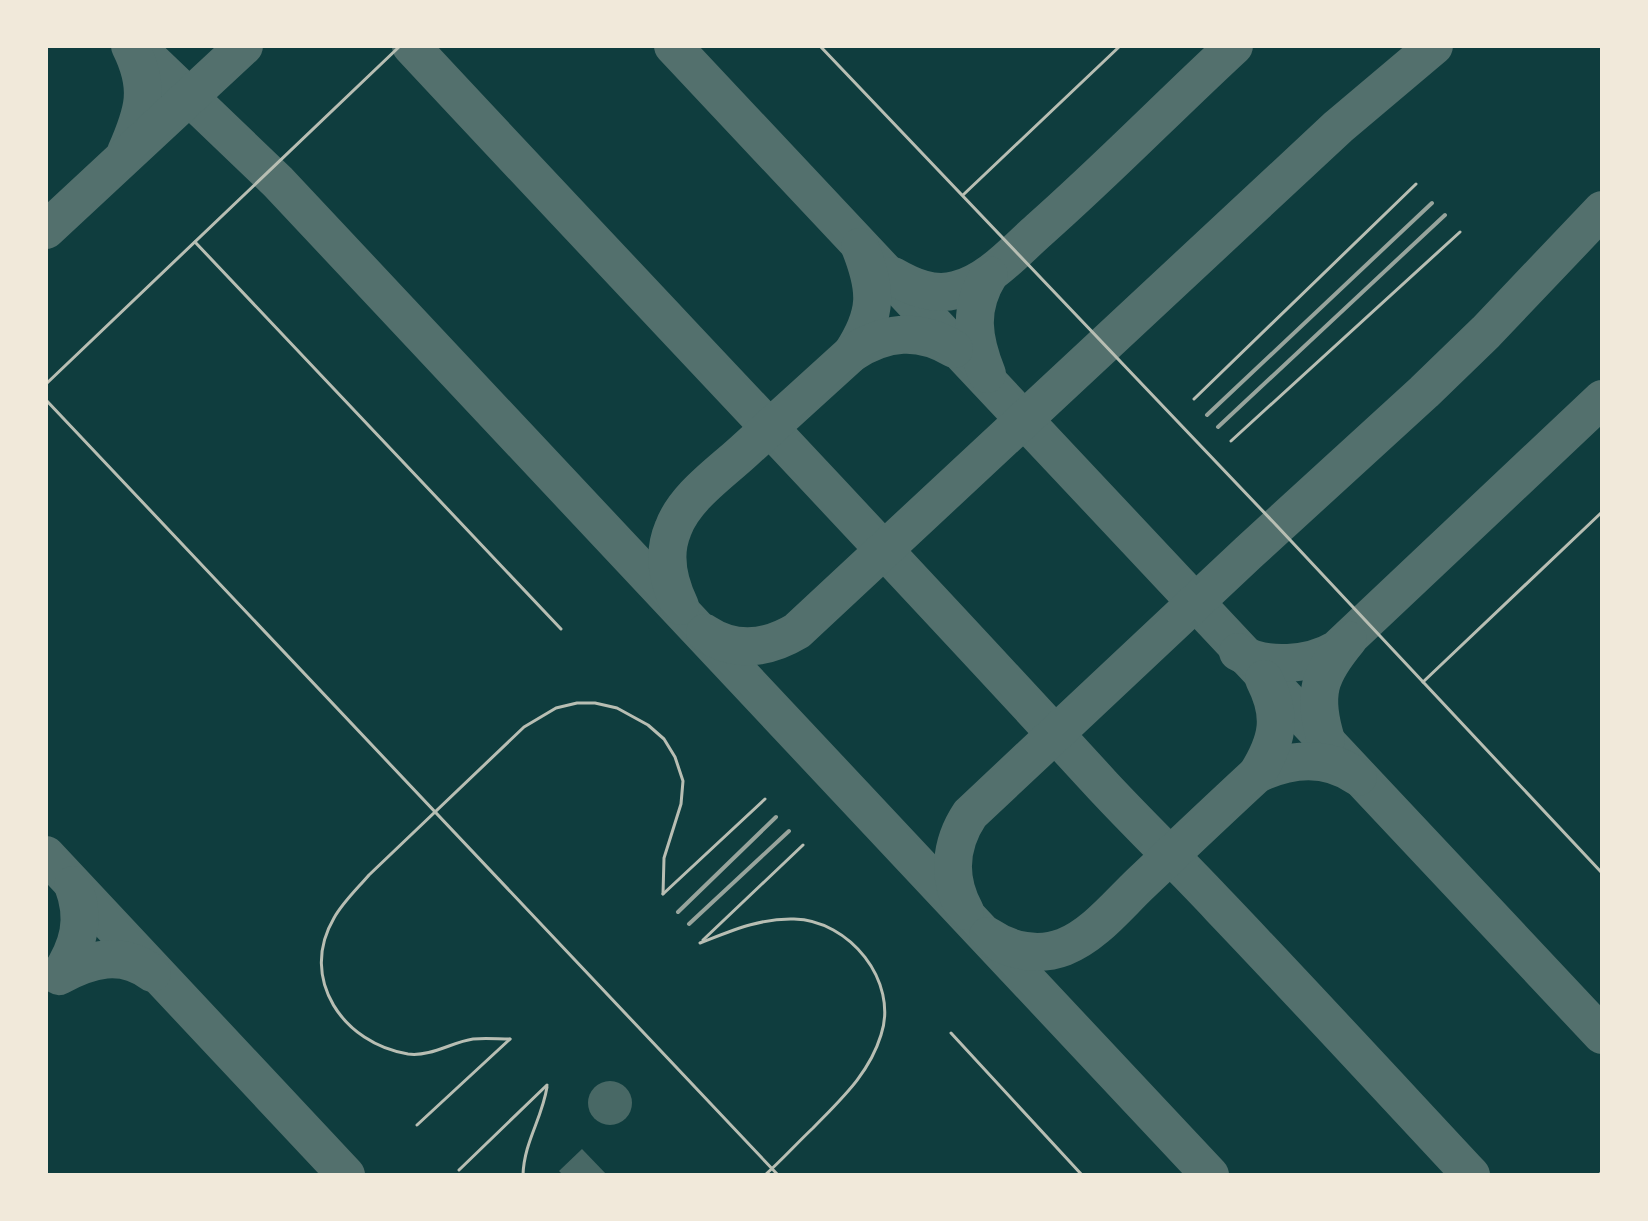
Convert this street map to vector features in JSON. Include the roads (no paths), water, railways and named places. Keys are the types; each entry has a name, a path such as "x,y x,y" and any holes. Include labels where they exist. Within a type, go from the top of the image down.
{"lane":[{"path":"46,384 400,46"},
{"path":"820,46 1602,873"},
{"path":"963,196 1120,46"},
{"path":"1194,399 1416,184"},
{"path":"1231,441 1460,232"},
{"path":"195,242 561,629"},
{"path":"46,400 778,1175"},
{"path":"1423,682 1602,512"},
{"path":"417,1125 510,1039 472,1039 411,1055 384,1048 344,1022 331,1005 322,962 325,939 333,919 369,875 434,812 539,716 577,703 617,708 648,725 664,739 675,757 683,781 681,804 664,858 663,894 765,799"},
{"path":"765,1175 847,1095 865,1069 883,1032 884,998 873,968 860,951 821,924 797,919 749,924 700,943 803,845"},
{"path":"951,1033 1082,1175"},
{"path":"459,1170 547,1085 544,1104 523,1155 523,1175"}],"railway":[{"path":"1207,415 1432,203"},
{"path":"1218,427 1445,215"},
{"path":"678,912 776,817"},
{"path":"689,924 789,831"}]}
